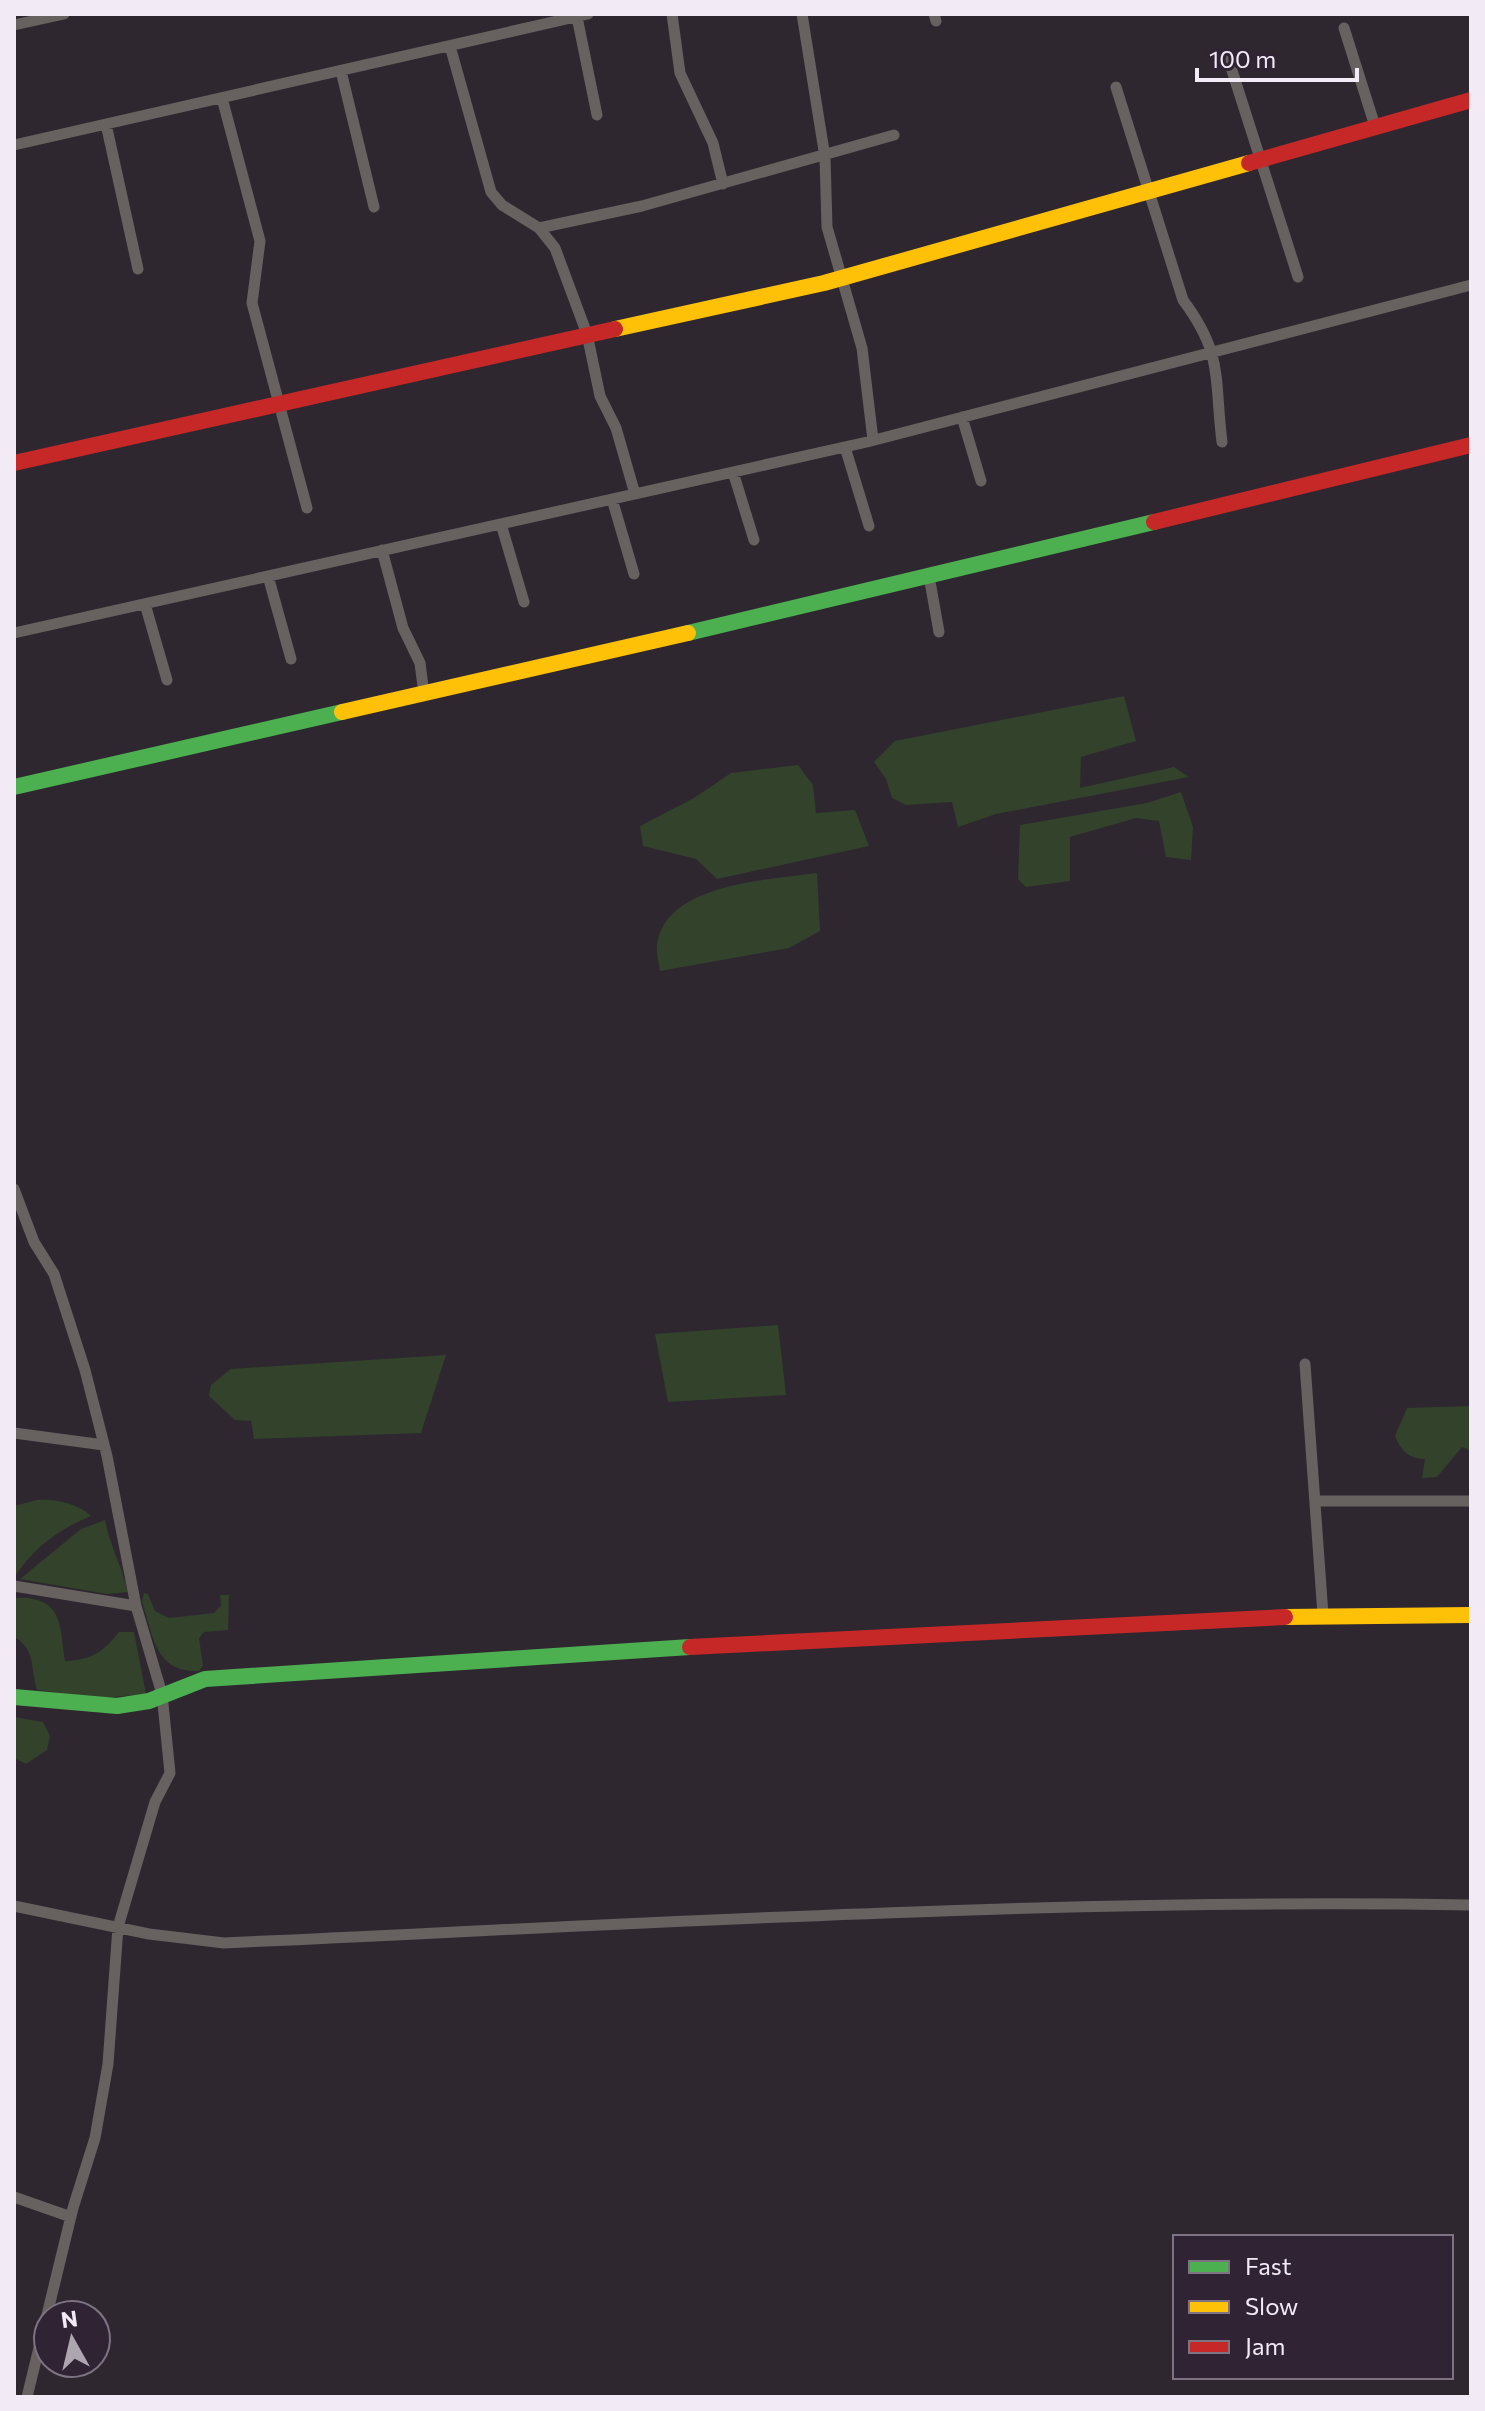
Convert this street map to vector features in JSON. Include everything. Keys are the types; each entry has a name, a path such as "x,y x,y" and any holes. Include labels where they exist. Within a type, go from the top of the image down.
{"street":[{"path":"14,25 64,14"},
{"path":"672,14 680,73 713,143 723,184"},
{"path":"802,14 825,157 827,227 862,348 873,440"},
{"path":"14,145 582,15 597,115"},
{"path":"1344,28 1375,126"},
{"path":"450,46 491,192 502,205 539,228 555,248 587,334 600,396 616,428 635,494"},
{"path":"1228,58 1298,277"},
{"path":"341,71 374,207"},
{"path":"1116,87 1183,300 1202,325 1214,352 1222,442"},
{"path":"222,98 260,241 252,303 307,508"},
{"path":"17,460 843,277 1471,100"},
{"path":"106,124 138,269"},
{"path":"539,228 723,184 894,135"},
{"path":"14,633 845,447 1471,285"},
{"path":"962,417 981,481"},
{"path":"14,787 929,576 1471,445"},
{"path":"845,447 869,526"},
{"path":"733,472 754,540"},
{"path":"612,499 634,574"},
{"path":"501,524 524,602"},
{"path":"382,550 403,628 420,663 424,694"},
{"path":"268,576 291,659"},
{"path":"929,576 939,632"},
{"path":"145,604 167,680"},
{"path":"14,1189 34,1242 54,1274 104,1445 136,1606 162,1694 170,1773 155,1802 118,1927 108,2064 95,2138 71,2217 27,2397"},
{"path":"1305,1364 1323,1615"},
{"path":"14,1433 104,1445"},
{"path":"1315,1501 1471,1501"},
{"path":"14,1586 136,1606"},
{"path":"14,1697 117,1706 149,1701 205,1679 219,1678 737,1644 1323,1615 1471,1615"},
{"path":"14,1906 118,1927 224,1943 996,1907 1471,1905"},
{"path":"14,2197 71,2217"}],"green space":[{"path":"1124,696 1136,741 1081,757 1080,788 1174,767 1189,777 996,814 958,827 952,802 906,805 892,798 886,779 874,762 895,741"},
{"path":"798,765 813,785 816,813 855,810 869,846 717,879 696,859 643,846 640,826 694,798 731,773"},
{"path":"1181,792 1193,827 1191,860 1166,857 1159,821 1136,818 1070,837 1070,881 1026,887 1018,879 1020,825 1147,803"},
{"path":"817,873 820,931 789,948 660,971 657,946 664,925 678,909 722,888"},
{"path":"778,1325 786,1395 668,1402 655,1334"},
{"path":"446,1355 421,1433 254,1439 251,1421 235,1420 209,1396 211,1385 231,1369"},
{"path":"1471,1406 1471,1451 1462,1447 1437,1477 1422,1478 1425,1459 1406,1453 1395,1436 1407,1408"},
{"path":"37,1500 66,1503 91,1516 48,1541 30,1557 14,1578 14,1506"},
{"path":"105,1520 128,1592 107,1594 20,1579 81,1529"},
{"path":"144,1593 148,1594 155,1611 169,1618 214,1613 221,1606 220,1595 229,1595 228,1630 204,1632 199,1638 203,1666 199,1671 173,1666 158,1650 142,1602"},
{"path":"14,1598 30,1598 51,1608 60,1625 65,1661 95,1654 119,1632 134,1632 146,1694 103,1698 37,1690 29,1653 14,1637"},
{"path":"14,1717 43,1722 50,1736 47,1750 26,1764 14,1758"}],"traffic: fast":[{"path":"688,633 1154,522"},
{"path":"14,787 342,712"},
{"path":"14,1697 117,1706 149,1701 205,1679 690,1647"}],"traffic: slow":[{"path":"615,329 824,283 1249,163"},
{"path":"342,712 688,633"},
{"path":"1285,1617 1471,1615"}],"traffic: jam":[{"path":"1249,163 1471,100"},
{"path":"14,463 615,329"},
{"path":"1154,522 1471,445"},
{"path":"690,1647 1285,1617"}]}
